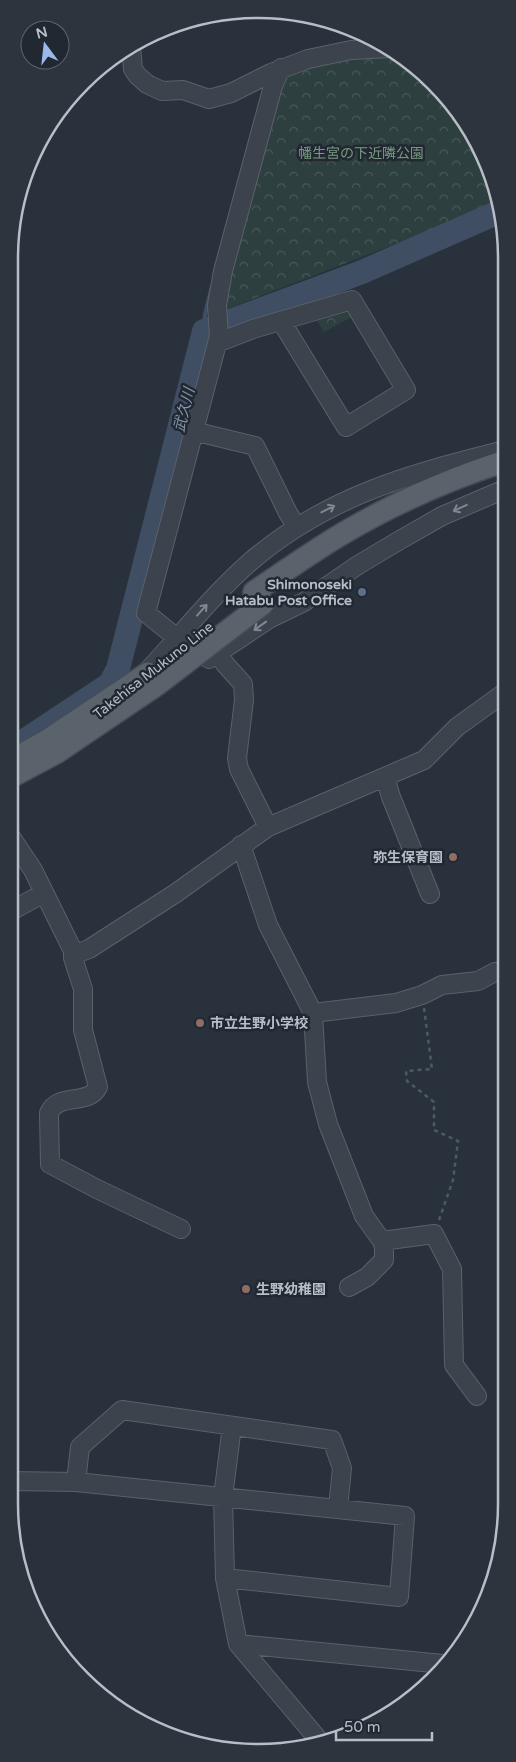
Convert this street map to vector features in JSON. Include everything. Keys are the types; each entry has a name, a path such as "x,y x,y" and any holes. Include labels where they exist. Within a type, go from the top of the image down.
{"main road":[{"name":"Takehisa Mukuno Line","path":"18,775 56,753 259,598 322,546 373,516 443,483 498,463"},
{"name":"Takehisa Mukuno Line","path":"259,598 380,528 450,496 498,479"},
{"name":"Takehisa Mukuno Line","path":"18,765 51,747 153,679"},
{"path":"18,757 153,679"},
{"path":"18,787 72,752 153,679"}],"street":[{"path":"131,54 132,64 136,75 147,84 162,91 183,90 209,99 244,87 281,68 337,52 376,49"},
{"path":"268,827 239,769 237,758 244,700 243,684 225,664 219,654 177,638 146,613 218,340 217,305 223,270 273,86 281,68"},
{"path":"218,340 281,321 352,300 406,390 346,427 281,321"},
{"path":"193,431 255,446 288,513 297,527"},
{"path":"82,731 117,701 205,606 249,563 297,527 316,515 367,490 429,470 498,452"},
{"path":"18,774 122,705 219,654 269,619 304,602 358,565 400,540 442,516 498,492"},
{"path":"73,951 81,952 89,949 176,893 268,827 385,777 405,766 424,760 457,727 498,697"},
{"path":"385,777 391,797 430,894"},
{"path":"241,845 268,925 313,1013 317,1082 328,1124 364,1216 382,1241 384,1247 384,1260 367,1277 349,1287"},
{"path":"18,848 33,870 73,951 73,958 83,989 83,1030 98,1087 89,1096 64,1100 55,1104 51,1109 49,1113 50,1164 97,1189 181,1229"},
{"path":"18,907 44,893"},
{"path":"313,1013 382,1006 406,1001 442,985 478,981 498,972"},
{"path":"382,1241 434,1234 452,1269 454,1365 477,1396"},
{"path":"76,1482 80,1447 122,1410 332,1440 342,1468 338,1508"},
{"path":"232,1426 222,1497 225,1578 238,1644 316,1737"},
{"path":"18,1481 76,1482 405,1516 399,1597 225,1578"},
{"path":"238,1644 438,1664"}],"path":[{"path":"422,995 432,1069 406,1071 407,1081 434,1102 434,1130 458,1141 453,1180 434,1234"}],"green space":[{"name":"幡生宮の下近隣公園","path":"384,54 417,77 439,99 458,124 474,152 486,181 492,202 429,231 227,309 227,273 283,77 341,56"},
{"path":"344,311 354,316 324,332 315,318"}],"waterway":[{"name":"武久川","path":"18,745 110,684 118,669 204,331 362,272 494,214"},
{"path":"204,331 205,314 212,286"}],"place":[{"name":"Shimonoseki Hatabu Post Office","path":"362,592"},
{"name":"弥生保育園","path":"453,857"},
{"name":"市立生野小学校","path":"200,1023"},
{"name":"生野幼稚園","path":"246,1289"}]}
